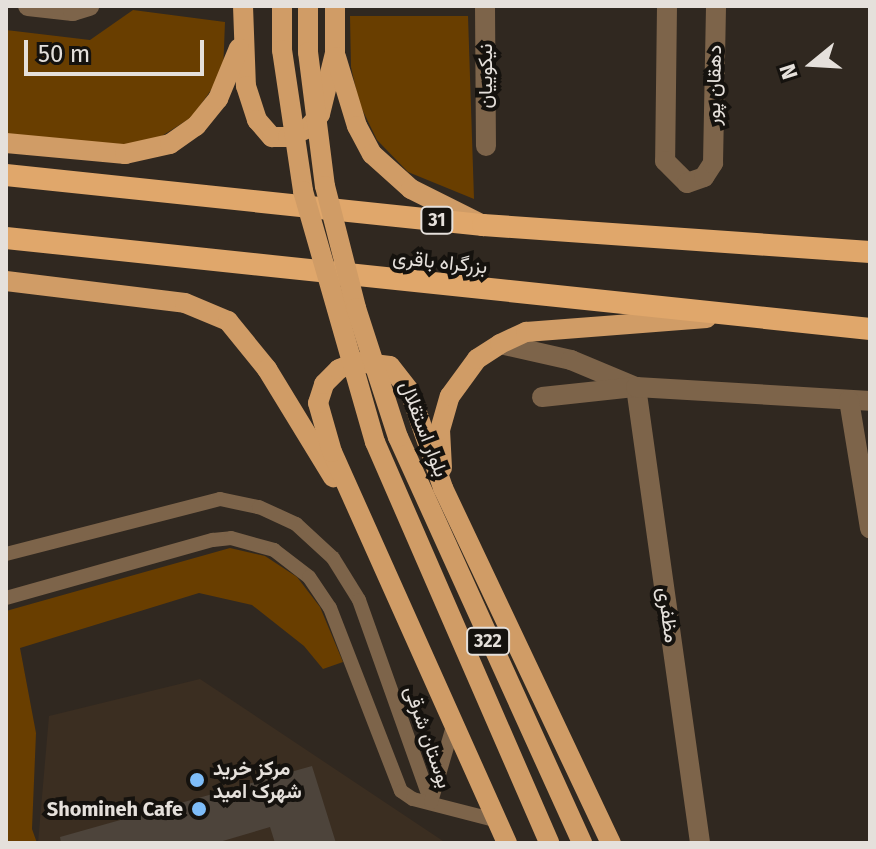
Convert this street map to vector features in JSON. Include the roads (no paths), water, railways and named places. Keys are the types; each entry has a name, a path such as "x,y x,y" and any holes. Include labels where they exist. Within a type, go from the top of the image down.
{"highway":[{"name":"بزرگراه باقری","path":"6,175 483,225 870,252"},
{"name":"بزرگراه باقری","path":"6,238 720,317 870,329"}],"main road":[{"path":"243,6 246,86 257,120 272,137 308,128 320,114 335,53 335,6"},
{"name":"322","path":"282,6 282,50 303,191 375,442 549,843"},
{"name":"بلوار استقلال","path":"308,6 308,52 325,186 356,308 398,437 582,843"},
{"path":"6,143 125,154 170,144 196,126 218,99 244,36"},
{"path":"335,53 357,126 372,154 411,189 483,225"},
{"path":"6,281 185,303 228,321 267,369 356,513"},
{"path":"443,488 440,430 450,396 477,359 500,344 526,332 720,317"},
{"path":"507,843 356,513 318,403 332,376 357,362 379,362 400,374 443,488 611,843"}],"street":[{"path":"28,6 89,7"},
{"name":"نیکوییان","path":"485,6 486,146"},
{"name":"دهقان پور","path":"667,6 665,161 687,183 704,177 713,163 716,6"},
{"path":"500,344 571,360 636,387"},
{"path":"542,397 636,387 870,401"},
{"name":"مظفری","path":"636,387 700,843"},
{"path":"849,400 870,528"}],"lane":[{"name":"بوستان شرقی","path":"6,554 220,499 259,507 296,524 333,558 359,600 431,802"},
{"name":"بوستان شرقی","path":"6,598 213,540 231,538 274,550 309,577 330,608 401,791 431,802"},
{"path":"454,722 431,802 495,820"}],"place":[{"name":"مرکز خرید شهرک امید","path":"197,780"},
{"name":"Shomineh Cafe","path":"199,809"}]}
